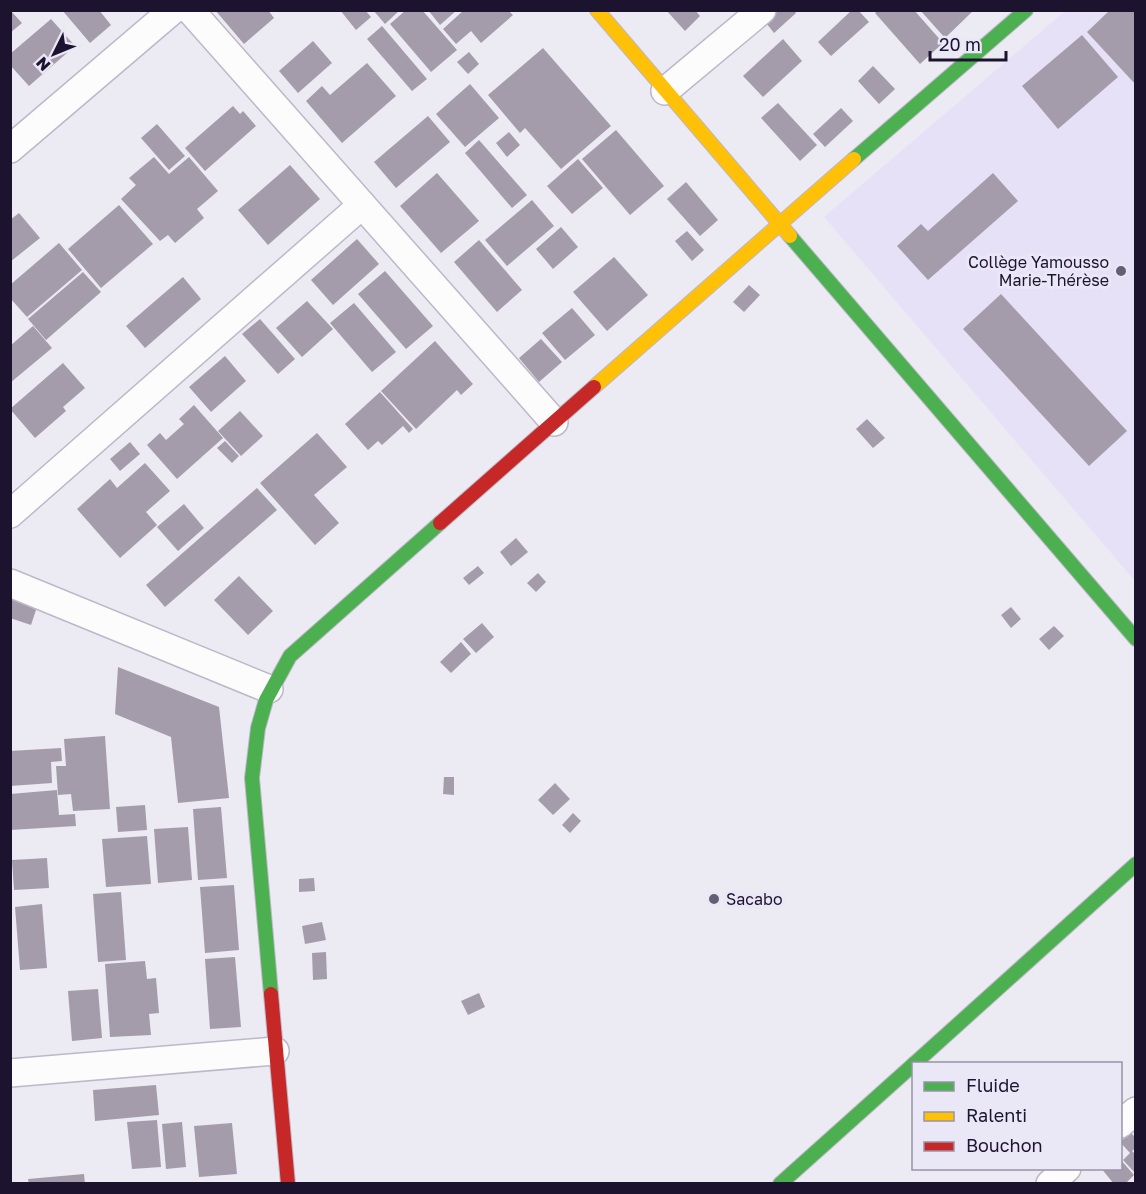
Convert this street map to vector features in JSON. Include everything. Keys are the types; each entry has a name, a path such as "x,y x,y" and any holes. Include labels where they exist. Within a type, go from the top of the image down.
{"street":[{"path":"10,149 173,10"},
{"path":"190,10 554,422"},
{"path":"597,10 1136,639"},
{"path":"665,91 762,10"},
{"path":"288,1184 252,778 254,734 269,689 290,656 779,224 1026,10"},
{"path":"10,514 362,206"},
{"path":"10,583 269,689"},
{"path":"916,1062 1136,864"},
{"path":"10,1073 275,1051"},
{"path":"780,1184 912,1066"},
{"path":"1122,1122 1136,1111"},
{"path":"1050,1184 1066,1170"}],"shaded area":[{"path":"1065,11 1135,11 1135,581 824,217"}],"building":[{"path":"10,10 22,23 10,33"},
{"path":"62,10 99,10 111,25 90,43"},
{"path":"215,10 268,10 274,18 244,44"},
{"path":"340,10 365,10 371,17 356,30"},
{"path":"373,10 400,10 385,24"},
{"path":"406,10 422,10 457,50 431,72 390,24"},
{"path":"428,10 457,10 440,25"},
{"path":"464,10 508,10 513,15 481,43 471,31 456,44 443,29"},
{"path":"666,10 695,10 700,16 685,31"},
{"path":"773,10 794,10 796,13 774,33 763,19"},
{"path":"852,10 858,10 869,22 831,56 818,42"},
{"path":"878,10 914,10 943,43 920,64 875,13"},
{"path":"920,10 974,10 945,38"},
{"path":"1110,10 1136,10 1136,85 1087,32"},
{"path":"51,19 75,46 29,86 10,65 10,54"},
{"path":"382,26 427,79 412,91 367,39"},
{"path":"1082,35 1118,77 1058,129 1022,86"},
{"path":"783,39 802,61 763,97 743,76"},
{"path":"313,41 332,63 298,93 279,71"},
{"path":"543,48 611,126 561,169 525,128 520,133 488,95"},
{"path":"469,52 479,64 468,74 457,62"},
{"path":"367,63 396,96 342,143 306,101 322,86 330,95"},
{"path":"873,66 895,89 879,104 858,81"},
{"path":"470,84 499,118 465,147 436,114"},
{"path":"778,103 817,145 800,161 761,118"},
{"path":"233,106 240,114 243,111 256,126 205,171 185,148"},
{"path":"841,108 853,121 825,147 813,134"},
{"path":"428,116 450,142 396,188 374,162"},
{"path":"157,124 185,156 169,170 141,138"},
{"path":"616,130 664,186 630,215 582,159"},
{"path":"509,132 520,145 507,157 496,143"},
{"path":"479,140 527,195 512,208 465,153"},
{"path":"154,157 169,174 189,157 218,191 197,209 204,218 175,243 168,235 160,241 121,199 136,185 129,178"},
{"path":"578,159 603,188 572,214 547,186"},
{"path":"290,165 320,199 268,245 238,210"},
{"path":"437,173 479,221 441,253 400,206"},
{"path":"993,173 1018,201 928,280 897,246 921,224 928,231"},
{"path":"686,182 718,220 700,236 667,199"},
{"path":"532,200 554,226 507,266 485,240"},
{"path":"119,205 153,244 101,288 68,249"},
{"path":"19,213 40,238 10,262 10,220"},
{"path":"561,227 578,247 553,269 536,249"},
{"path":"687,231 704,250 692,261 675,241"},
{"path":"357,239 379,264 333,305 311,280"},
{"path":"479,240 522,290 497,312 454,262"},
{"path":"59,243 82,270 27,317 10,298 10,285"},
{"path":"614,257 648,295 607,331 573,292"},
{"path":"385,271 433,326 406,349 358,294"},
{"path":"83,272 101,292 46,340 28,319"},
{"path":"183,277 201,299 145,348 126,326"},
{"path":"749,285 760,295 744,312 733,302"},
{"path":"1001,294 1127,431 1089,466 963,329"},
{"path":"307,301 333,329 302,357 276,328"},
{"path":"354,303 396,352 372,372 330,323"},
{"path":"572,308 595,335 565,360 542,333"},
{"path":"260,319 295,359 278,374 242,334"},
{"path":"33,326 52,348 10,383 10,346"},
{"path":"541,339 562,362 539,382 519,358"},
{"path":"435,341 473,384 461,395 457,390 416,429 381,391"},
{"path":"225,356 246,381 211,412 189,387"},
{"path":"63,363 85,388 63,407 66,411 35,438 10,409"},
{"path":"380,392 413,429 409,433 403,426 382,445 378,441 368,450 345,424"},
{"path":"194,405 223,438 177,479 147,445 160,433 166,440 184,424 179,419"},
{"path":"240,411 263,436 241,456 218,431"},
{"path":"867,419 885,438 873,448 856,429"},
{"path":"317,433 347,467 314,495 339,523 315,545 260,483"},
{"path":"225,441 239,456 232,463 217,448"},
{"path":"130,442 140,454 120,471 110,459"},
{"path":"145,463 170,491 146,512 157,525 120,558 77,509 110,479 117,488"},
{"path":"257,488 277,510 165,607 146,585"},
{"path":"184,504 204,528 178,551 157,527"},
{"path":"516,538 528,552 511,566 500,552"},
{"path":"478,566 484,573 469,585 463,578"},
{"path":"538,573 546,582 536,592 527,583"},
{"path":"239,576 273,611 248,635 214,600"},
{"path":"10,598 37,607 31,625 10,618"},
{"path":"1011,607 1021,619 1011,628 1001,615"},
{"path":"482,623 494,637 476,653 463,639"},
{"path":"1054,626 1064,636 1049,650 1039,639"},
{"path":"461,642 471,654 451,673 440,662"},
{"path":"118,667 219,707 229,798 178,803 171,737 115,714"},
{"path":"105,736 110,809 73,811 71,794 58,795 56,766 66,766 64,739"},
{"path":"61,748 62,761 51,762 52,783 10,786 10,751"},
{"path":"444,777 454,777 454,795 443,794"},
{"path":"555,783 570,799 553,815 538,800"},
{"path":"57,790 59,815 75,814 76,826 10,830 10,794"},
{"path":"145,805 147,830 118,832 116,807"},
{"path":"221,807 227,878 198,880 193,809"},
{"path":"573,813 581,821 570,833 562,825"},
{"path":"188,827 192,880 158,883 154,829"},
{"path":"147,836 151,884 106,887 102,839"},
{"path":"47,858 49,888 14,890 12,860"},
{"path":"314,878 315,891 299,892 299,879"},
{"path":"234,885 239,950 205,953 200,887"},
{"path":"121,892 126,960 98,962 93,894"},
{"path":"42,904 47,968 20,970 15,907"},
{"path":"322,922 326,940 305,944 302,926"},
{"path":"326,952 327,979 313,980 312,953"},
{"path":"235,957 241,1027 210,1029 205,959"},
{"path":"145,961 147,979 156,978 159,1013 149,1014 151,1035 110,1037 105,964"},
{"path":"98,989 102,1038 72,1041 68,991"},
{"path":"479,993 485,1007 468,1015 461,1001"},
{"path":"156,1085 159,1115 95,1121 93,1090"},
{"path":"157,1120 161,1167 132,1169 127,1122"},
{"path":"182,1122 186,1167 166,1169 162,1124"},
{"path":"232,1123 237,1174 199,1177 194,1126"},
{"path":"1131,1133 1136,1138 1136,1148 1132,1151 1136,1155 1136,1174 1123,1160 1130,1153 1122,1144 1122,1140"},
{"path":"1122,1161 1134,1175 1125,1184 1114,1184 1103,1170 1122,1170"},
{"path":"84,1174 85,1184 29,1184 28,1179"}],"traffic: fast":[{"path":"854,159 1026,10"},
{"path":"790,236 1136,639"},
{"path":"271,994 252,778 258,728 266,700 290,656 440,523"},
{"path":"916,1062 1136,864"},
{"path":"780,1184 912,1066"}],"traffic: slow":[{"path":"597,10 790,236"},
{"path":"594,387 854,159"}],"traffic: jam":[{"path":"440,523 594,387"},
{"path":"271,994 288,1184"}],"place":[{"name":"Collège Yamousso Marie-Thérèse","path":"1121,271"},
{"name":"Sacabo","path":"714,899"}]}
